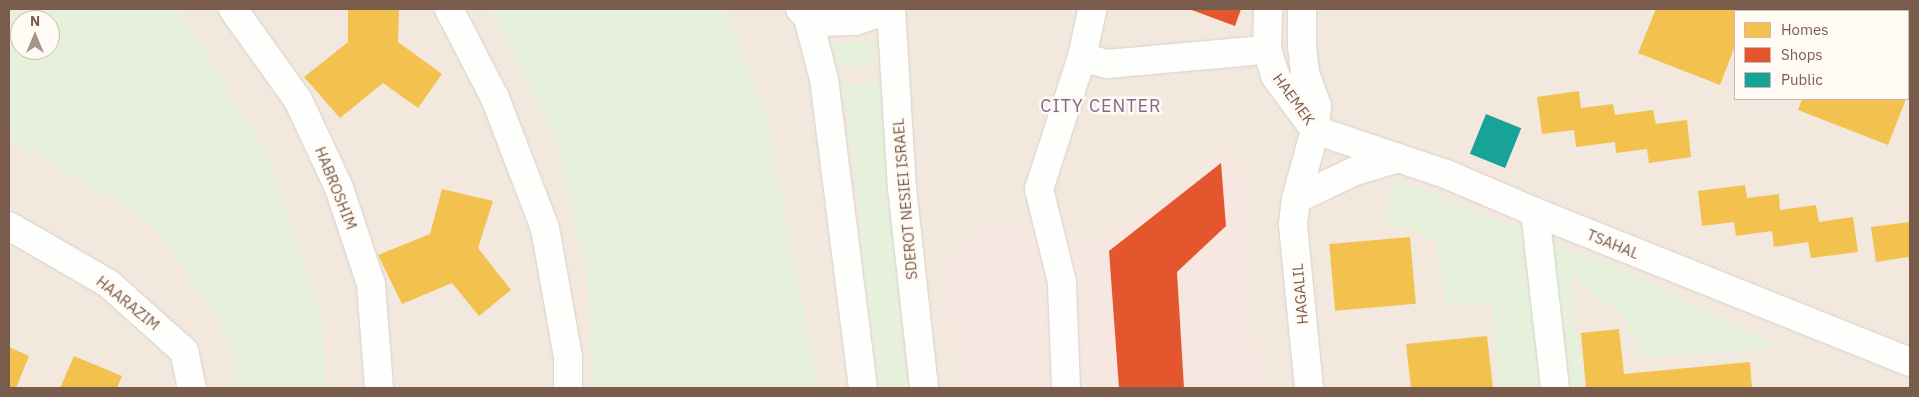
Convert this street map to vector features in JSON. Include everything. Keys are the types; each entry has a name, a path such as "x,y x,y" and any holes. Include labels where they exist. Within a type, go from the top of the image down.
{"street":[{"name":"HABROSHIM","path":"233,9 298,100 339,188 371,284 379,388"},
{"path":"449,9 495,98 545,228 568,357 568,388"},
{"path":"804,13 822,22 854,21 890,9"},
{"name":"SDEROT NESIEI ISRAEL","path":"890,9 902,188 924,388"},
{"name":"HAEMEK","path":"1268,9 1266,49 1275,76 1315,130"},
{"name":"HAEMEK","path":"1302,9 1302,45 1305,73 1317,106 1315,130"},
{"path":"1066,388 1062,282 1039,189 1082,58 1092,11"},
{"path":"804,13 824,79 863,388"},
{"path":"1082,58 1107,64 1252,52"},
{"name":"TSAHAL","path":"1315,130 1446,174 1535,212 1910,362"},
{"name":"HAGALIL","path":"1309,388 1293,224 1296,199 1315,130"},
{"path":"1296,199 1356,171 1399,158"},
{"path":"1535,212 1555,388"},
{"name":"HAARAZIM","path":"9,226 109,284 184,351 192,388"}],"shaded area":[{"path":"9,9 1910,9 1910,388 9,388"},
{"path":"1235,145 1258,388 959,388 946,258 988,219 1100,244"}],"green space":[{"path":"9,9 178,9 263,147 322,315 325,388 237,388 227,334 149,220 9,139"},
{"path":"490,9 721,9 729,16 766,116 819,388 592,388 588,279 556,138"},
{"path":"875,41 877,64 838,68 833,42"},
{"path":"879,82 908,388 877,388 858,203 843,84"},
{"path":"1393,178 1610,265 1783,348 1642,357 1622,316 1571,274 1583,388 1498,388 1492,302 1446,305 1435,239 1384,224"}],"building: Homes":[{"path":"348,9 399,9 398,42 442,74 418,108 383,83 340,118 304,77 348,42"},
{"path":"1656,9 1750,9 1734,10 1734,49 1720,85 1638,53"},
{"path":"1909,62 1910,63 1909,91"},
{"path":"1579,91 1581,108 1613,104 1615,115 1653,110 1656,124 1687,120 1691,157 1649,163 1647,149 1616,153 1615,142 1576,147 1574,130 1542,134 1537,97"},
{"path":"1802,100 1906,100 1888,145 1798,110"},
{"path":"1745,185 1747,198 1779,194 1780,210 1816,205 1819,222 1853,217 1858,252 1811,258 1808,242 1774,247 1772,231 1736,236 1734,222 1702,226 1698,191"},
{"path":"442,189 493,201 478,248 511,290 479,316 452,283 402,304 378,255 430,234"},
{"path":"1910,222 1910,263 1908,257 1876,262 1871,227"},
{"path":"1410,237 1416,304 1335,311 1329,244"},
{"path":"1619,329 1624,374 1750,362 1752,388 1586,388 1581,333"},
{"path":"1487,336 1493,388 1411,388 1406,344"},
{"path":"9,347 29,356 16,388 9,388"},
{"path":"74,356 122,376 117,388 60,388"}],"building: Shops":[{"path":"1189,9 1241,9 1235,26"},
{"path":"1221,163 1226,226 1177,272 1184,388 1119,388 1109,251"}],"building: Public":[{"path":"1486,114 1521,128 1505,168 1470,154"}],"district":[{"name":"CITY CENTER","path":"1101,106"}]}
